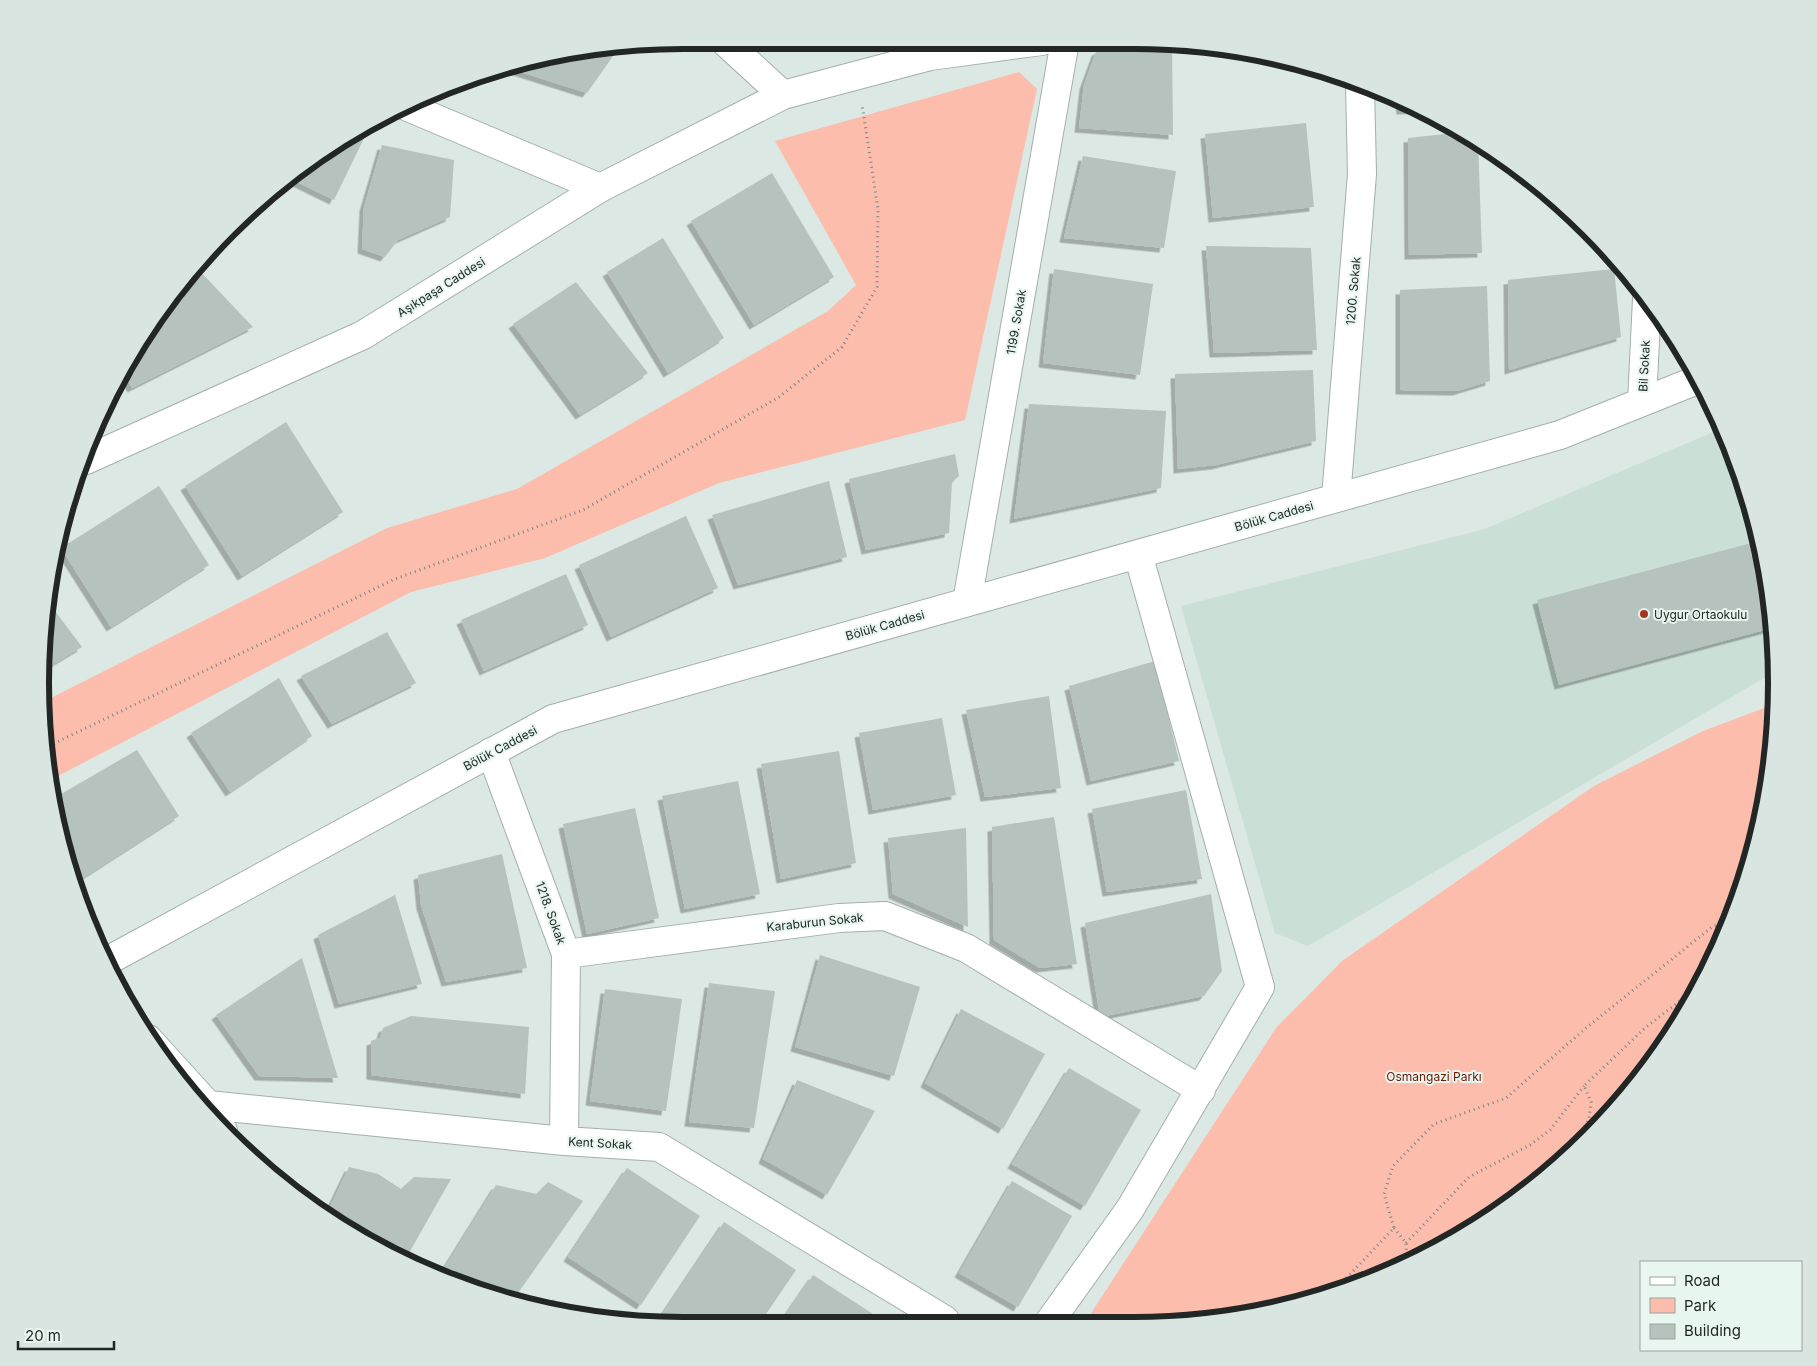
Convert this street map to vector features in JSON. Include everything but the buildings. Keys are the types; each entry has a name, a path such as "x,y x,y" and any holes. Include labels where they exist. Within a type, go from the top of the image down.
{"street":[{"path":"733,49 783,95"},
{"name":"Aşıkpaşa Caddesi","path":"90,458 363,335 600,188 783,95 930,56 982,49"},
{"name":"1199. Sokak","path":"967,602 1064,49"},
{"name":"1200. Sokak","path":"1336,498 1362,174 1360,91"},
{"path":"413,109 600,188"},
{"name":"Bil Sokak","path":"1642,402 1646,310"},
{"name":"Bölük Caddesi","path":"112,959 553,719 1560,435 1692,382"},
{"path":"1052,1317 1130,1209 1260,987 1138,554"},
{"name":"1218. Sokak","path":"492,752 566,954 564,1141"},
{"name":"Karaburun Sokak","path":"566,954 839,918 885,916 966,948 1201,1090"},
{"name":"Kent Sokak","path":"210,1105 564,1141 658,1146 941,1317"}],"path":[{"path":"52,745 396,579 583,510 779,397 842,347 877,287 878,209 857,75"},
{"path":"1407,1256 1406,1243 1394,1228 1384,1194 1393,1166 1434,1124 1506,1098 1586,1028 1712,927 1721,924"},
{"path":"1406,1243 1469,1177 1530,1145 1550,1130 1584,1086 1646,1027 1684,998"},
{"path":"1581,1132 1589,1119 1591,1102 1584,1086"},
{"path":"1342,1282 1394,1228"}],"shaded area":[{"path":"1716,431 1735,479 1756,559 1763,600 1768,676 1308,946 1275,933 1181,606 1485,529"}],"green space":[{"path":"1019,72 1037,89 965,420 719,483 545,558 411,592 58,776 54,766 49,699 387,528 517,489 828,311 856,285 775,141"},
{"name":"Osmangazi Parkı","path":"1767,707 1763,766 1756,807 1735,887 1703,964 1661,1035 1611,1101 1552,1160 1520,1186 1451,1232 1415,1252 1338,1284 1298,1296 1217,1312 1175,1316 1089,1317 1276,1028 1342,961 1594,786 1703,731"}],"place":[{"name":"Uygur Ortaokulu","path":"1644,614"}]}
